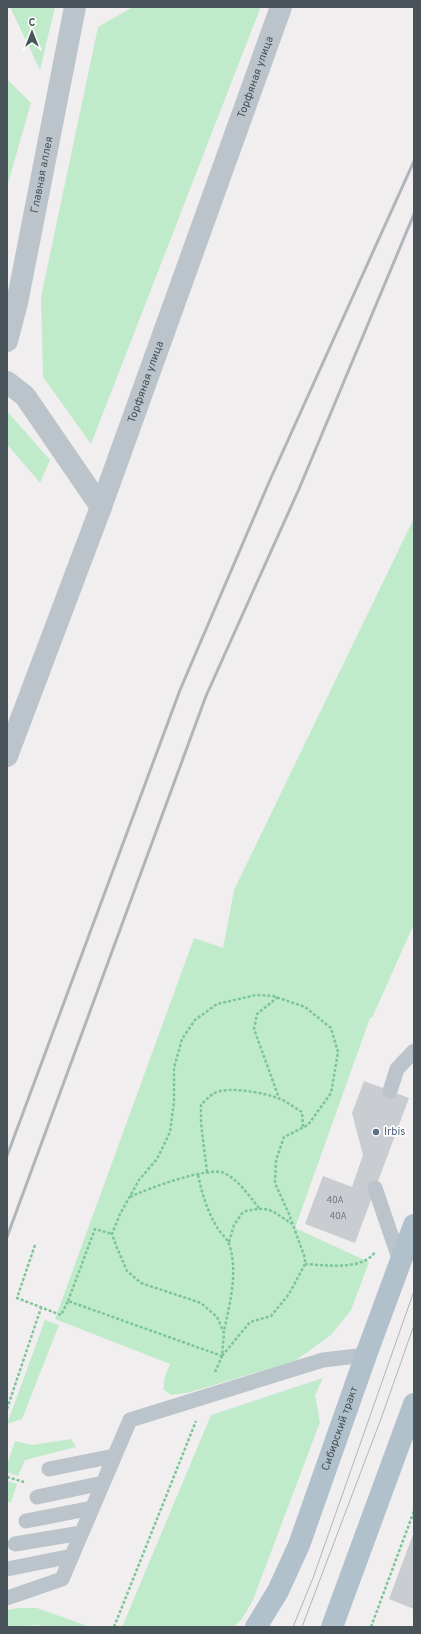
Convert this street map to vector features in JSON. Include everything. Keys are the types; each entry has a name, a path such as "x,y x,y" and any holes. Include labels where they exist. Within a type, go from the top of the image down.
{"main road":[{"name":"Сибирский тракт","path":"256,1627 278,1591 299,1545 366,1355 414,1225"},
{"path":"332,1627 414,1404"}],"street":[{"name":"Главная аллея","path":"7,341 11,311 75,7"},
{"name":"Торфяная улица","path":"7,756 101,507 281,7"},
{"path":"7,382 25,396 101,507"}],"lane":[{"path":"390,1091 397,1069 414,1051"},
{"path":"375,1188 400,1261"},
{"path":"7,1598 62,1580 130,1420 323,1360 366,1355"},
{"path":"49,1469 114,1456"},
{"path":"37,1497 103,1483"},
{"path":"26,1521 92,1508"},
{"path":"15,1544 81,1533"},
{"path":"7,1568 72,1556"}],"path":[{"path":"222,1356 250,1322 271,1316 289,1294 305,1264 305,1258 293,1224 275,1183 276,1160 284,1137 308,1125 331,1094 338,1052 331,1028 305,1007 273,996 256,995 217,1004 195,1020 182,1039 174,1068 174,1102 170,1132 157,1159 139,1180 129,1197 112,1234 116,1248 127,1271 141,1284 201,1303 217,1317 224,1332"},
{"path":"278,998 257,1014 254,1029 279,1098"},
{"path":"207,1172 200,1123 202,1105 213,1093 228,1090 262,1094 279,1098 302,1112 303,1128"},
{"path":"129,1197 151,1188 207,1172 223,1172 237,1182 259,1208"},
{"path":"114,1627 222,1356 224,1332 233,1284 234,1265 229,1243 217,1227 204,1200 198,1175"},
{"path":"229,1243 234,1225 243,1212 259,1208 272,1210 293,1224"},
{"path":"35,1245 17,1298 61,1315 68,1301 96,1229 112,1234"},
{"path":"305,1264 348,1266 370,1258 390,1230"},
{"path":"68,1301 222,1356"},
{"path":"7,1409 41,1308"},
{"path":"7,1477 28,1483"},
{"path":"371,1627 414,1510"}],"green space":[{"path":"10,7 55,7 40,70"},
{"path":"133,7 258,7 260,9 91,444 43,377 41,297 98,27"},
{"path":"7,79 31,103 7,187"},
{"path":"7,411 50,460 40,483 7,444"},
{"path":"414,518 414,924 372,1018 370,1018 295,1228 369,1262 351,1310 331,1335 295,1361 187,1393 171,1395 163,1389 165,1376 170,1364 55,1319 194,938 223,948 234,890"},
{"path":"45,1320 59,1325 22,1419 7,1424"},
{"path":"323,1378 315,1395 320,1422 253,1600 242,1619 234,1627 122,1627 211,1415"},
{"path":"71,1439 76,1447 25,1460 18,1476 7,1472 7,1465 15,1441 32,1445"},
{"path":"7,1481 17,1484 11,1502 7,1502"},
{"path":"18,1608 37,1608 90,1627 42,1627 38,1625 7,1627 7,1610"}],"building":[{"path":"364,1081 409,1098 355,1243 305,1224 323,1176 352,1187 363,1155 352,1113"},
{"path":"414,1532 414,1609 389,1599"}],"tram line":[{"path":"293,1627 313,1578 414,1291"},
{"path":"302,1627 382,1416 414,1325"}],"railway":[{"path":"7,1156 180,690 270,480 414,161"},
{"path":"7,1237 206,696 299,489 414,214"}],"place":[{"name":"Irbis","path":"376,1132"}]}
